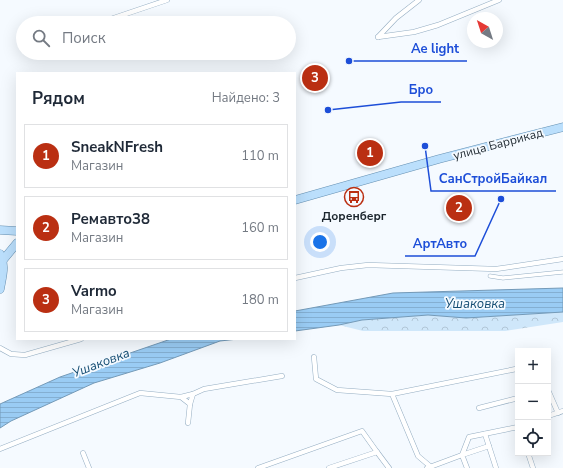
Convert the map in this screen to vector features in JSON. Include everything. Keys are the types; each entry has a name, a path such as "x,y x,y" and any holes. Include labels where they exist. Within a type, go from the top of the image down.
{"main road":[{"name":"улица Баррикад","path":"296,200 432,161 563,128"},
{"path":"0,230 16,231"},
{"path":"0,288 3,267 1,257 16,244"}],"street":[{"path":"120,16 168,0"},
{"path":"419,0 396,18 378,37 414,32 438,25 500,0"},
{"path":"296,278 341,268 368,265 496,269 563,259"},
{"path":"490,276 503,278 563,272"},
{"path":"0,348 11,354 25,355 78,340"},
{"path":"314,357 316,379 337,390 392,394 515,369"},
{"path":"0,449 140,393 181,397 204,389 282,376"},
{"path":"188,423 190,404 193,394"},
{"path":"392,394 418,456 429,467 489,446"},
{"path":"181,397 190,404"},
{"path":"551,397 558,413"},
{"path":"479,408 515,399"},
{"path":"551,415 563,411"},
{"path":"467,468 462,455 469,437 515,428"},
{"path":"258,468 362,431 389,468"},
{"path":"485,434 496,468"},
{"path":"329,468 377,452"},
{"path":"83,453 89,468"},
{"path":"529,456 533,468"}],"green space":[{"path":"563,312 563,322 505,331 363,331 339,325 362,320 428,315 466,318"}],"water":[{"name":"Ушаковка","path":"563,288 563,312 466,318 428,315 362,320 296,331 296,311 393,293"},
{"name":"Ушаковка","path":"168,340 229,340 220,341 160,363 94,383 11,421 0,428 0,404 60,377"}],"place":[{"name":"Ae light","path":"349,61"},
{"name":"Varmo","path":"315,78"},
{"name":"Бро","path":"328,110"},
{"name":"СанСтройБайкал","path":"425,146"},
{"name":"SneakNFresh","path":"370,153"},
{"name":"Доренберг","path":"354,197"},
{"name":"АртАвто","path":"501,199"},
{"name":"Ремавто38","path":"459,208"}]}
